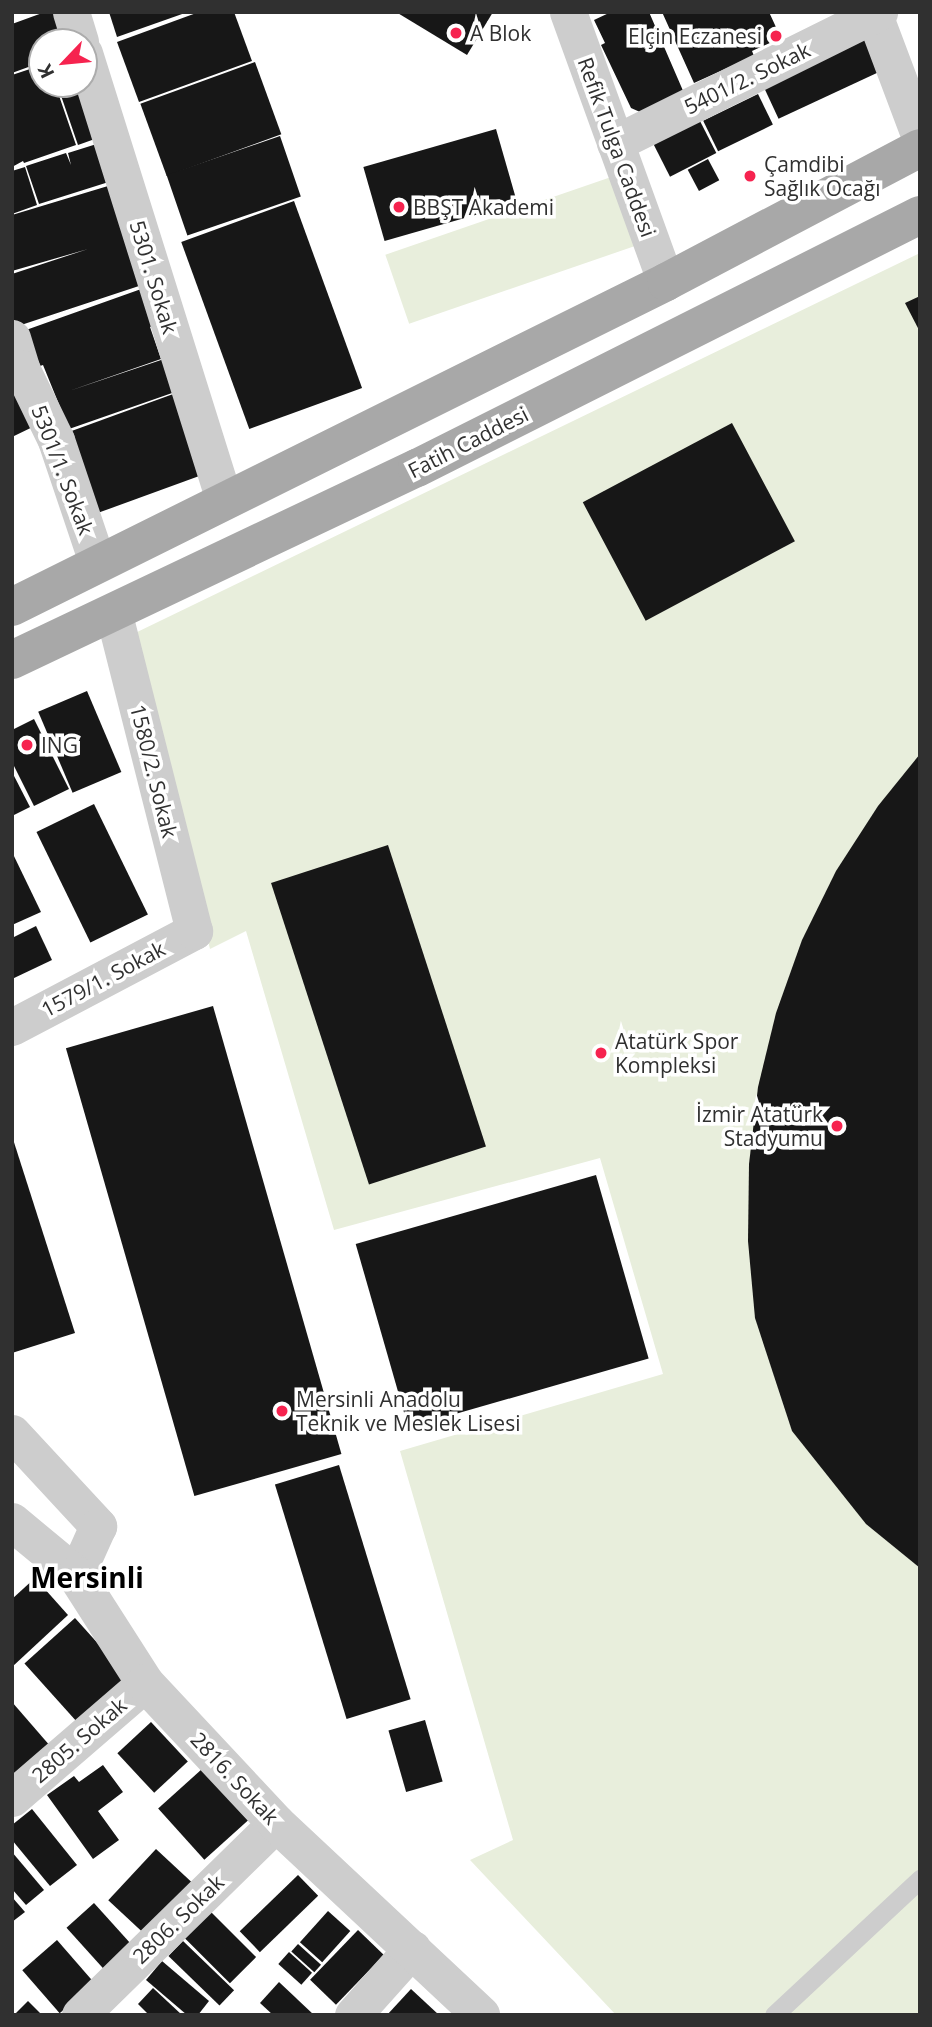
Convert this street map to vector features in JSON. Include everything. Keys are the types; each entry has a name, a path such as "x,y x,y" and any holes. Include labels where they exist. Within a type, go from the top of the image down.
{"main road":[{"path":"12,607 97,562 666,282 920,148"},
{"name":"Fatih Caddesi","path":"12,660 417,468 920,215"}],"street":[{"name":"Refik Tulga Caddesi","path":"568,12 666,282"},
{"name":"5401/2. Sokak","path":"615,143 876,13"},
{"path":"876,13 920,137"},
{"name":"5301. Sokak","path":"98,98 224,500"},
{"name":"5301/1. Sokak","path":"12,338 21,368 56,440 97,562"},
{"name":"1580/2. Sokak","path":"113,612 194,931"},
{"name":"1579/1. Sokak","path":"12,1027 194,931"},
{"path":"12,1433 98,1526 76,1575"},
{"name":"2816. Sokak","path":"17,1535 76,1575 145,1682 276,1823 481,2015"},
{"name":"2805. Sokak","path":"12,1798 145,1682"},
{"name":"2806. Sokak","path":"80,2015 276,1823"},
{"path":"353,2015 412,1949"}],"lane":[{"path":"776,2014 920,1879"}],"green space":[{"path":"617,175 641,244 409,324 385,255"},
{"name":"Atatürk Spor Kompleksi","path":"920,253 920,2015 616,2015 470,1860 513,1840 400,1451 663,1374 600,1158 334,1230 246,931 210,949 131,635"}],"building":[{"path":"45,12 61,12 67,28 28,28 28,67 12,73 12,24"},
{"path":"109,12 185,12 185,13 117,37"},
{"path":"199,12 234,12 252,61 139,102 117,42"},
{"name":"A Blok","path":"396,12 493,12 467,55"},
{"path":"611,12 649,12 684,93 640,112 631,108 601,45 605,43 594,20"},
{"path":"662,12 769,12 781,38 752,51 754,56 694,83"},
{"path":"864,37 880,71 779,119 762,84"},
{"path":"255,62 281,134 167,176 140,104"},
{"path":"28,70 28,98 60,98 76,145 12,167 12,75"},
{"path":"758,94 773,125 718,151 703,121"},
{"path":"62,98 90,98 106,135 78,145"},
{"path":"700,121 716,153 670,177 654,145"},
{"path":"496,129 517,203 385,241 363,167"},
{"path":"280,136 301,197 187,236 167,175"},
{"path":"103,142 115,180 39,204 26,166 66,153 71,165 68,153"},
{"path":"708,159 719,180 699,191 688,170"},
{"path":"25,167 37,205 12,214 12,171"},
{"path":"108,186 142,285 12,328 12,274 88,249 12,271 12,215"},
{"path":"294,201 362,388 249,429 181,242"},
{"path":"144,288 157,324 150,327 161,359 69,391 164,359 175,392 69,429 43,365 25,371 12,335"},
{"path":"920,296 920,332 905,303"},
{"path":"12,373 45,421 12,437"},
{"path":"176,393 205,474 95,514 66,433"},
{"path":"732,423 795,541 646,621 583,502"},
{"path":"87,691 121,772 73,793 38,712"},
{"path":"34,719 69,789 34,806 12,762 12,730"},
{"name":"İzmir Atatürk Stadyumu","path":"920,754 920,1568 866,1524 792,1431 755,1318 748,1241 749,1164 758,1087 776,1013 802,940 836,871 878,806"},
{"path":"12,772 30,807 12,816"},
{"path":"94,804 148,915 90,943 36,832"},
{"path":"388,845 486,1146 369,1184 271,883"},
{"path":"12,852 41,912 12,925"},
{"path":"36,926 52,960 12,979 12,938"},
{"path":"213,1006 341,1454 194,1496 66,1048"},
{"path":"12,1136 75,1333 12,1353"},
{"path":"596,1175 649,1359 408,1428 356,1244"},
{"path":"339,1465 411,1699 347,1719 275,1485"},
{"path":"35,1578 68,1615 12,1667 12,1599"},
{"path":"75,1618 133,1683 83,1728 24,1664"},
{"path":"12,1702 51,1747 12,1781"},
{"path":"425,1720 443,1782 406,1792 388,1730"},
{"path":"151,1722 188,1761 154,1793 117,1753"},
{"path":"103,1765 123,1792 98,1811 119,1840 93,1859 47,1795 74,1776 79,1782"},
{"path":"202,1769 248,1820 204,1860 158,1808"},
{"path":"32,1809 77,1865 50,1886 12,1840 12,1825"},
{"path":"156,1849 193,1883 145,1934 108,1900"},
{"path":"12,1852 44,1890 26,1905 12,1889"},
{"path":"298,1875 318,1896 260,1952 240,1931"},
{"path":"12,1897 25,1912 12,1922"},
{"path":"94,1903 133,1947 106,1972 67,1928"},
{"path":"208,1909 256,1957 230,1983 182,1935"},
{"path":"328,1911 350,1931 322,1962 300,1942"},
{"path":"358,1930 384,1955 336,2005 310,1980"},
{"path":"57,1940 94,1983 60,2013 22,1970"},
{"path":"183,1941 234,1990 219,2005 168,1956"},
{"path":"298,1944 321,1965 314,1972 291,1951"},
{"path":"289,1952 312,1973 301,1985 278,1964"},
{"path":"162,1961 209,2001 198,2015 187,2015 146,1980"},
{"path":"279,1982 314,2015 273,2015 260,2003"},
{"path":"153,1988 182,2015 149,2015 138,2004"},
{"path":"411,1989 439,2015 387,2015"},
{"path":"28,2001 42,2015 14,2015"}],"place":[{"name":"A Blok","path":"456,33"},
{"name":"Elçin Eczanesi","path":"776,36"},
{"name":"Çamdibi Sağlık Ocağı","path":"750,176"},
{"name":"BBŞT Akademi","path":"399,207"},
{"name":"ING","path":"27,745"},
{"name":"Atatürk Spor Kompleksi","path":"601,1053"},
{"name":"İzmir Atatürk Stadyumu","path":"837,1126"},
{"name":"Mersinli Anadolu Teknik ve Meslek Lisesi","path":"282,1411"}],"district":[{"name":"Mersinli","path":"87,1577"}]}
